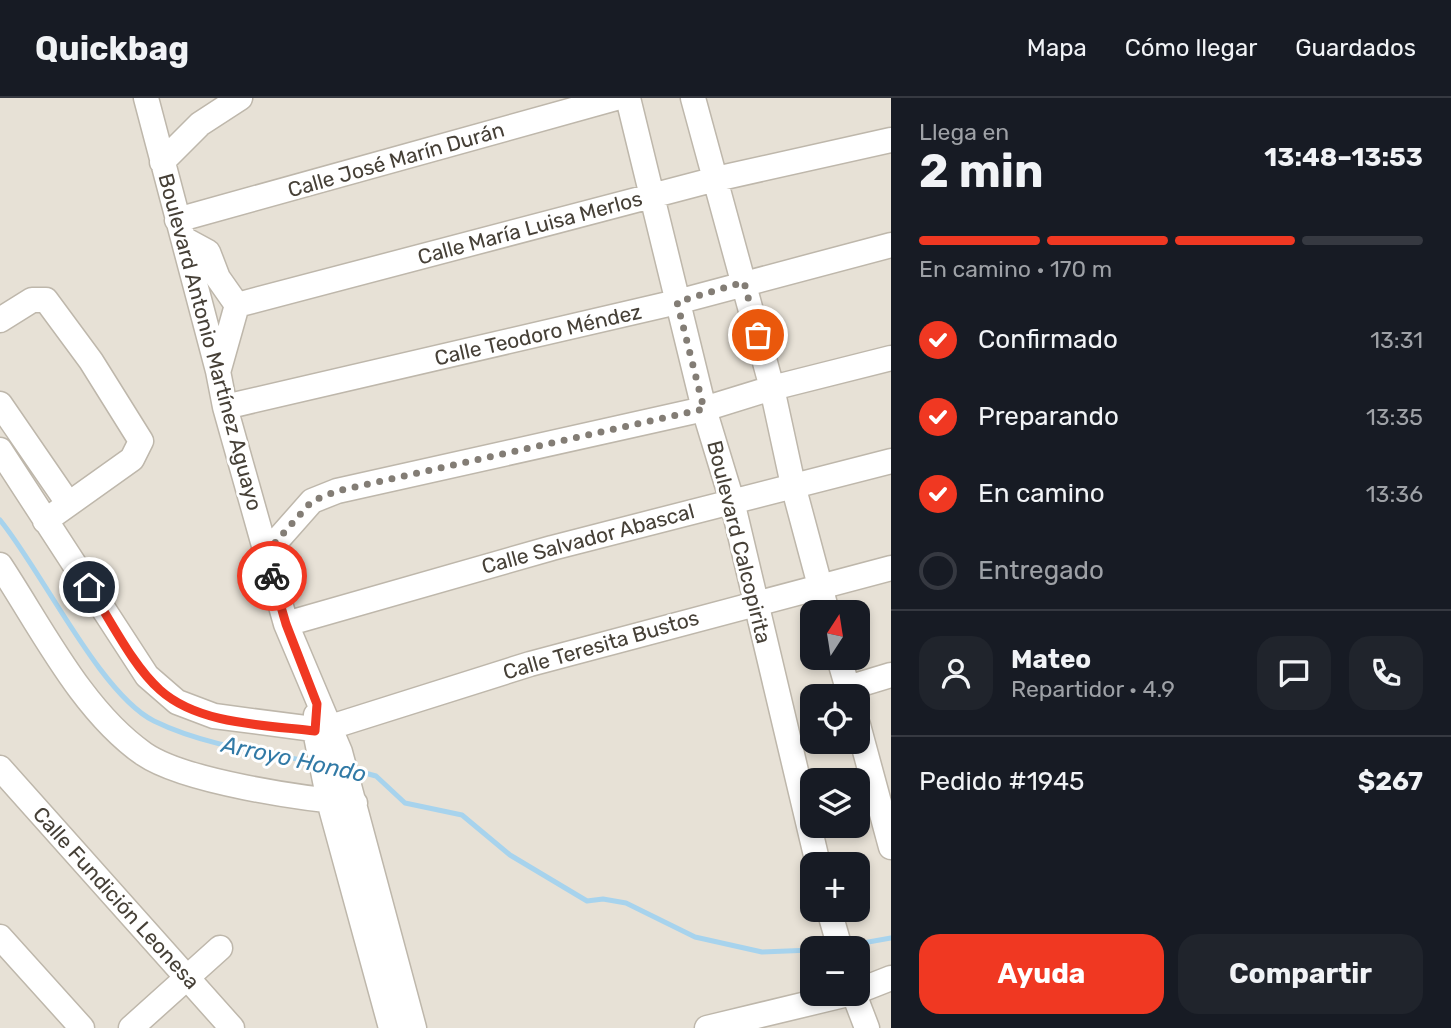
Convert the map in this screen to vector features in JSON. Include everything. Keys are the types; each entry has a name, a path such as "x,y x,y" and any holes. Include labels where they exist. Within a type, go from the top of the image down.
{"street":[{"name":"Boulevard Antonio Martínez Aguayo","path":"146,98 218,371 225,407 286,624 317,704 329,751 355,803 414,1028"},
{"path":"162,162 200,124 240,98"},
{"name":"Calle José Marín Durán","path":"180,230 615,98"},
{"name":"Boulevard Calcopirita","path":"628,98 649,196 704,409 732,501 815,852"},
{"path":"692,98 772,387 793,485 824,600"},
{"name":"Calle María Luisa Merlos","path":"237,305 716,179 891,140"},
{"path":"180,230 208,252 222,285 237,305 218,371"},
{"name":"Calle Teodoro Méndez","path":"225,407 677,302 891,245"},
{"path":"0,320 32,300 46,300 91,360 140,436 140,447 132,459 46,521"},
{"path":"266,553 312,501 337,491 704,409 772,387 891,358"},
{"path":"0,404 68,503"},
{"path":"0,450 147,676 160,691 177,702 214,716 329,751"},
{"name":"Calle Salvador Abascal","path":"286,624 552,548 891,461"},
{"path":"0,565 91,705 145,755 169,767 201,776 329,801 355,803"},
{"name":"Calle Teresita Bustos","path":"329,751 411,699 756,602 891,568"},
{"path":"870,684 891,676"},
{"name":"Boulevard Antonio Martínez Aguayo","path":"329,751 329,801 391,1028"},
{"path":"869,754 883,792 891,847"},
{"name":"Calle Fundición Leonesa","path":"0,768 232,1028"},
{"path":"0,937 82,1028"},
{"path":"131,1028 220,948"},
{"path":"870,987 891,978"},
{"path":"707,1028 800,1006"},
{"path":"860,1006 867,1028"}],"shaded area":[{"path":"0,98 891,98 891,1028 0,1028"}],"waterway":[{"name":"Arroyo Hondo","path":"0,520 72,630 113,685 134,707 154,721 192,736 232,747 313,762"},
{"name":"Arroyo Hondo","path":"350,769 376,776 405,803 462,815 510,855 587,901 603,899 626,903 695,937 762,952 800,950"},
{"name":"Arroyo Hondo","path":"870,942 891,938"}],"way so far":[{"path":"272,576 266,553 297,514 312,501 337,491 704,409 677,302 744,282 758,335"}],"route":[{"path":"89,587 147,676 160,691 177,702 214,716 315,731 317,704 286,624 272,576"}]}
